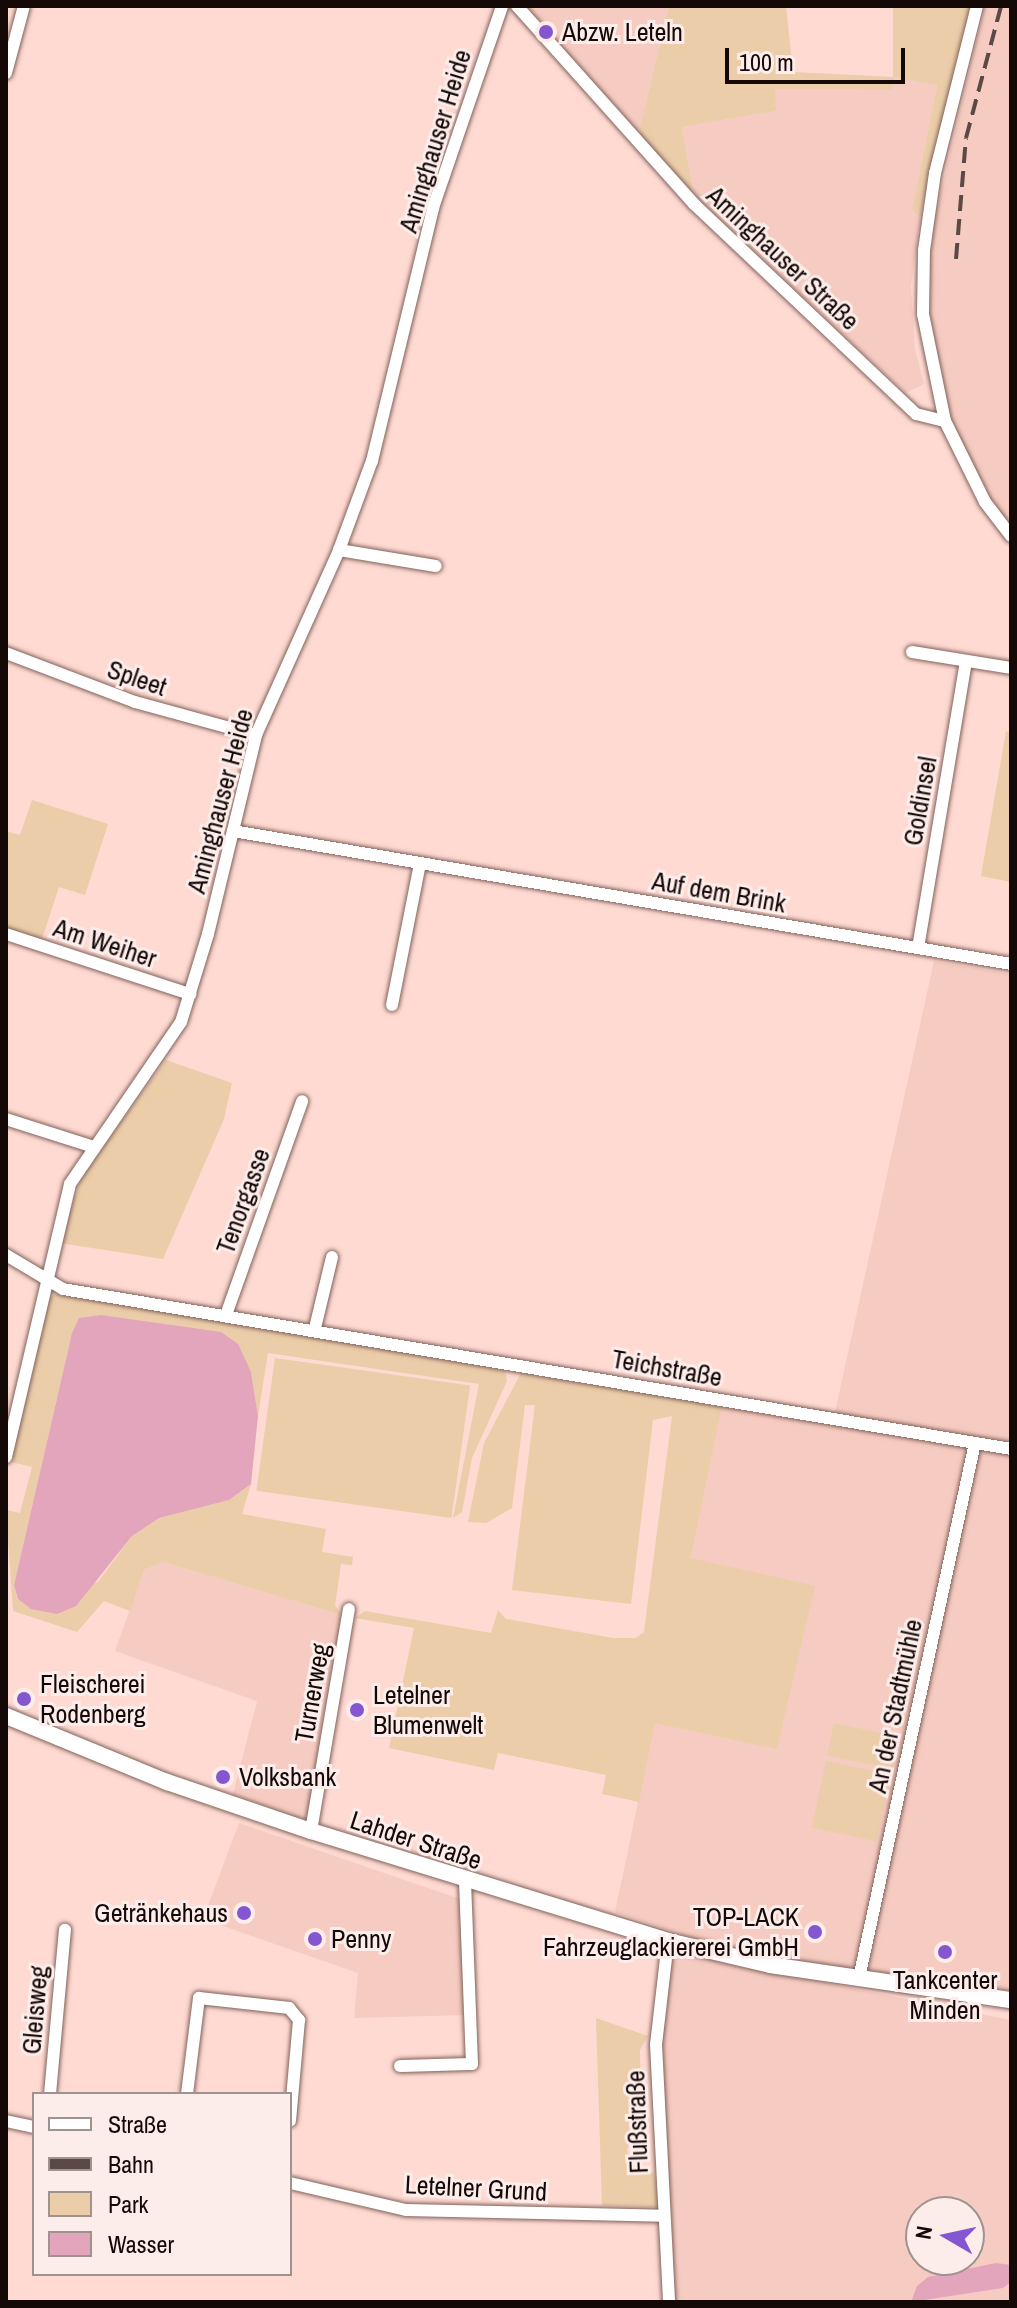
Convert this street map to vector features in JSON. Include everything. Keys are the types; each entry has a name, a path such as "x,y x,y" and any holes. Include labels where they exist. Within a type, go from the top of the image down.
{"street":[{"path":"6,73 24,6"},
{"name":"Aminghauser Heide","path":"6,1457 70,1184 168,1048 190,994 256,735 339,550 391,394 433,208 502,6"},
{"name":"Aminghauser Straße","path":"517,6 694,204 916,414 945,421"},
{"path":"977,6 946,121 924,250 925,336 945,421 985,502 1011,536"},
{"path":"339,550 436,566"},
{"path":"912,652 1011,668"},
{"name":"Spleet","path":"6,653 135,702 256,735"},
{"name":"Goldinsel","path":"918,948 966,662"},
{"name":"Auf dem Brink","path":"233,831 1011,964"},
{"path":"392,1005 420,864"},
{"name":"Am Weiher","path":"6,934 190,994"},
{"name":"Tenorgasse","path":"226,1315 302,1101"},
{"path":"6,1119 94,1147"},
{"name":"Teichstraße","path":"6,1255 47,1283 1011,1449"},
{"path":"315,1328 332,1257"},
{"name":"An der Stadtmühle","path":"859,1978 975,1443"},
{"name":"Turnerweg","path":"311,1831 349,1609"},
{"name":"Lahder Straße","path":"6,1716 167,1782 311,1831 465,1881 668,1941 727,1957 1011,2000"},
{"path":"400,2066 472,2064 465,1881"},
{"name":"Gleisweg","path":"50,2092 65,1930"},
{"name":"Flußstraße","path":"668,1941 656,2044 669,2302"},
{"path":"187,2092 199,1998 289,2008 299,2020 292,2099"},
{"path":"6,2121 32,2127"},
{"name":"Letelner Grund","path":"292,2183 406,2210 663,2216"}],"shaded area":[{"path":"527,6 669,6 637,140 530,10"},
{"path":"985,6 1011,6 1011,533 955,450 933,390 927,297 932,230"},
{"path":"893,77 937,84 912,210 920,217 911,286 915,349 924,384 906,393 694,196 682,127 776,111 774,89 891,90"},
{"path":"934,961 1011,974 1011,1991 738,1953 615,1912 655,1722 777,1748 814,1587 691,1558 724,1395 835,1412"},
{"path":"163,1562 342,1615 307,1821 233,1794 257,1701 115,1651 144,1570"},
{"path":"239,1823 463,1900 467,2015 354,2018 358,1973 203,1919"},
{"path":"666,1951 1011,2020 1011,2302 674,2302 660,2065"}],"green space":[{"path":"669,6 786,6 793,72 893,77 893,6 971,6 920,217 912,210 937,85 894,77 892,90 775,89 776,111 682,127 694,196 637,140"},
{"path":"1006,731 1011,733 1011,882 981,876"},
{"path":"32,800 108,824 85,895 59,887 41,942 6,930 6,831 20,835"},
{"path":"166,1060 232,1083 224,1119 163,1259 60,1243 82,1176"},
{"path":"59,1292 505,1370 507,1381 472,1458 462,1512 453,1518 479,1384 268,1353 258,1416 251,1372 69,1346 14,1585 18,1600 98,1582 132,1536 158,1518 229,1500 251,1484 242,1514 326,1529 322,1552 353,1557 352,1565 341,1564 335,1606 342,1615 163,1562 144,1570 130,1611 104,1601 77,1632 13,1611 6,1510 20,1513 32,1467 11,1462 49,1298"},
{"path":"275,1358 470,1385 451,1518 256,1491"},
{"path":"521,1373 722,1406 691,1558 815,1586 777,1749 655,1723 639,1802 602,1794 606,1775 498,1753 494,1770 389,1748 414,1628 355,1618 365,1611 491,1633 498,1610 506,1619 613,1638 636,1638 644,1632 672,1416 653,1420 631,1604 512,1590 535,1405 525,1405 512,1508 486,1523 468,1522 484,1443"},
{"path":"834,1723 900,1737 893,1769 827,1755"},
{"path":"826,1761 891,1775 876,1841 812,1828"},
{"path":"596,2018 648,2036 640,2050 641,2106 627,2150 632,2162 654,2174 660,2207 602,2206"}],"water":[{"path":"101,1315 221,1332 238,1344 251,1372 258,1416 251,1484 229,1500 159,1518 132,1536 76,1606 57,1614 31,1609 18,1599 14,1585 72,1333 79,1318"},
{"path":"985,2265 1011,2265 1011,2282 1003,2288 911,2302 917,2286 928,2277 985,2276"}],"railway":[{"path":"956,259 966,138 1001,6"}],"place":[{"name":"Abzw. Leteln","path":"546,32"},
{"name":"Fleischerei Rodenberg","path":"24,1699"},
{"name":"Letelner Blumenwelt","path":"357,1710"},
{"name":"Volksbank","path":"223,1777"},
{"name":"Getränkehaus","path":"244,1913"},
{"name":"TOP-LACK Fahrzeuglackiererei GmbH","path":"815,1932"},
{"name":"Penny","path":"315,1939"},
{"name":"Tankcenter Minden","path":"945,1952"}]}
